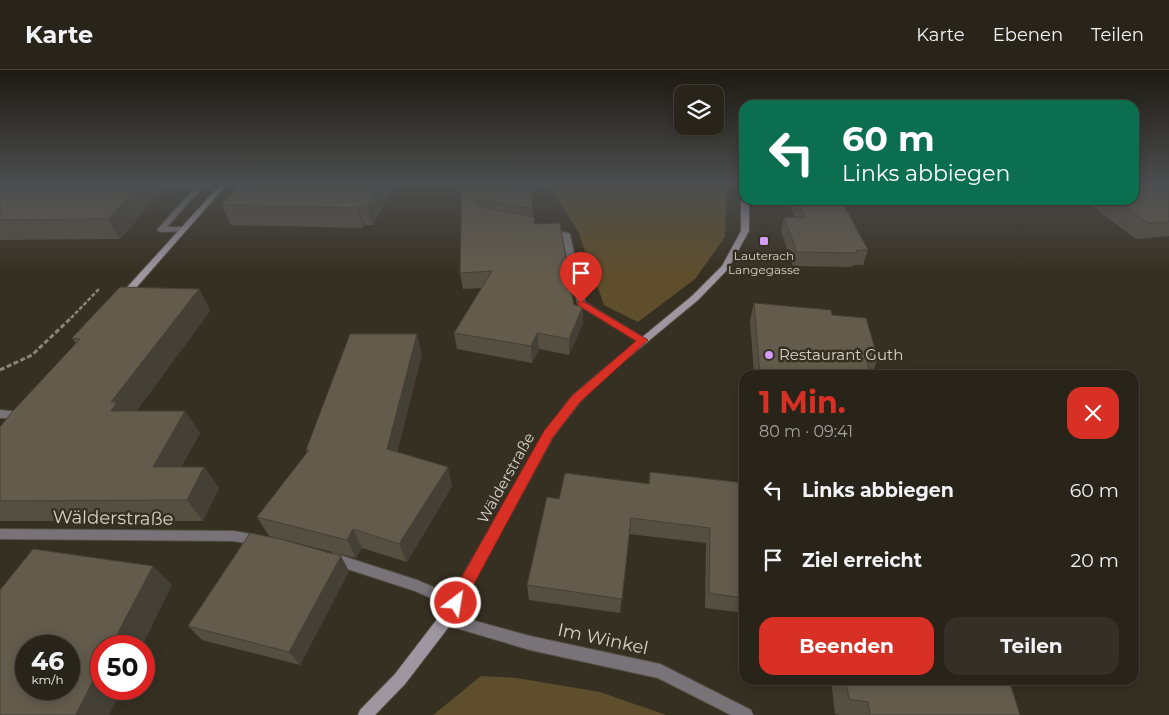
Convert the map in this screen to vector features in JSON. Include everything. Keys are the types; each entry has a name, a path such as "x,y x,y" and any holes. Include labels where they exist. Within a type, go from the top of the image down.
{"main road":[{"path":"114,306 197,214"},
{"name":"Wälderstraße","path":"364,715 400,679 446,619 549,434 576,399 643,340 695,298 725,267 745,231 746,214"},
{"path":"6,428 20,411"}],"street":[{"path":"175,214 161,230 183,230"},
{"path":"538,229 566,234 581,303 643,340"},
{"path":"0,414 20,411"},
{"name":"Wälderstraße","path":"0,534 233,536 270,541"},
{"path":"323,556 417,586 456,603"},
{"name":"Im Winkel","path":"446,619 530,643 660,671 746,715"}],"path":[{"path":"0,370 32,354 45,345 100,288"}],"shaded area":[{"path":"567,214 726,214 725,237 695,279 638,322 604,305 578,231"},
{"path":"481,676 517,678 600,692 666,715 433,715"}],"building":[{"path":"0,214 112,214 108,219 0,220"},
{"path":"461,214 519,214 534,217 534,224 560,223 574,305 583,306 569,339 537,333 531,346 454,333 492,271 460,273"},
{"path":"803,214 849,214 868,250 856,250 857,253 797,252 784,217 805,218"},
{"path":"1135,214 1169,214 1169,222 1148,223"},
{"path":"120,287 199,289 111,402 117,402 111,411 185,411 153,467 204,467 187,500 0,501 0,427 80,339 72,338"},
{"path":"754,303 831,310 832,315 866,318 878,359 866,358 869,370 760,370"},
{"path":"350,334 417,334 387,449 448,467 399,544 353,529 347,540 257,517 309,450 306,450"},
{"path":"650,472 739,482 739,597 709,593 710,528 631,518 622,599 527,585 547,497 559,499 565,473 649,484"},
{"path":"250,533 280,539 341,556 289,652 188,626"},
{"path":"33,549 153,566 117,635 90,635 90,687 76,714 79,715 0,715 0,590"},
{"path":"847,685 1011,685 1020,715 870,715 868,702 849,699"}],"place":[{"name":"Lauterach Langegasse","path":"764,241"},
{"name":"Restaurant Guth","path":"769,355"}],"route":[{"path":"456,603 549,434 576,399 643,340 581,303"}]}
